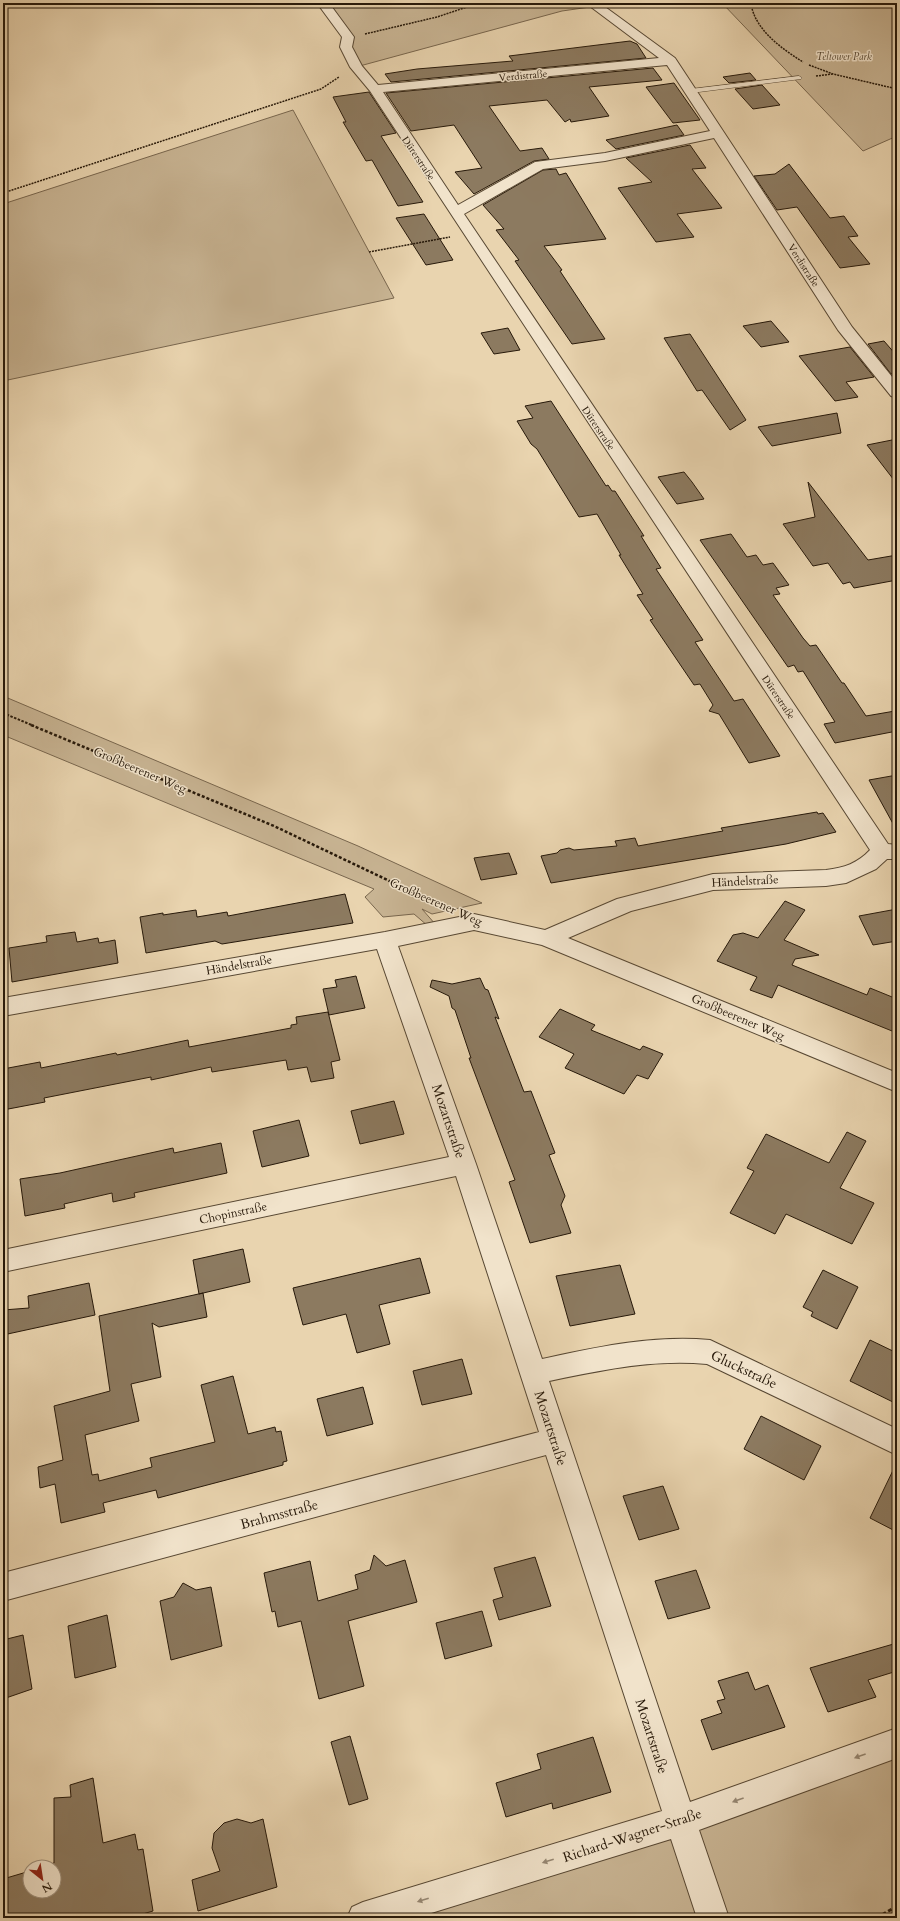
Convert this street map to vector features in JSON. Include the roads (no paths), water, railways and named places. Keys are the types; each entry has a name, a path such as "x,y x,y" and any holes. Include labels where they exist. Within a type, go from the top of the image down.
{"street":[{"name":"Dürerstraße","path":"323,3 348,37 346,47 359,71 375,89 470,233 889,851"},
{"name":"Verdistraße","path":"597,7 671,61 846,330 897,393"},
{"name":"Verdistraße","path":"375,89 671,61"},
{"path":"456,212 540,166 605,157 718,133"},
{"name":"Händelstraße","path":"546,938 626,905 712,882 826,878 846,875 889,851"},
{"name":"Händelstraße","path":"3,1006 385,940 474,922"},
{"name":"Großbeerener Weg","path":"474,922 546,938 897,1083"},
{"name":"Mozartstraße","path":"385,940 464,1164 713,1918"},
{"name":"Chopinstraße","path":"3,1261 464,1164"},
{"name":"Gluckstraße","path":"532,1373 644,1351 689,1349 710,1352 897,1442"},
{"name":"Brahmsstraße","path":"3,1587 555,1440"},
{"name":"Richard-Wagner-Straße","path":"363,1918 680,1821 897,1743"}],"lane":[{"path":"691,91 799,78"}],"park label":[{"name":"Teltower Park","path":"844,56"}]}
